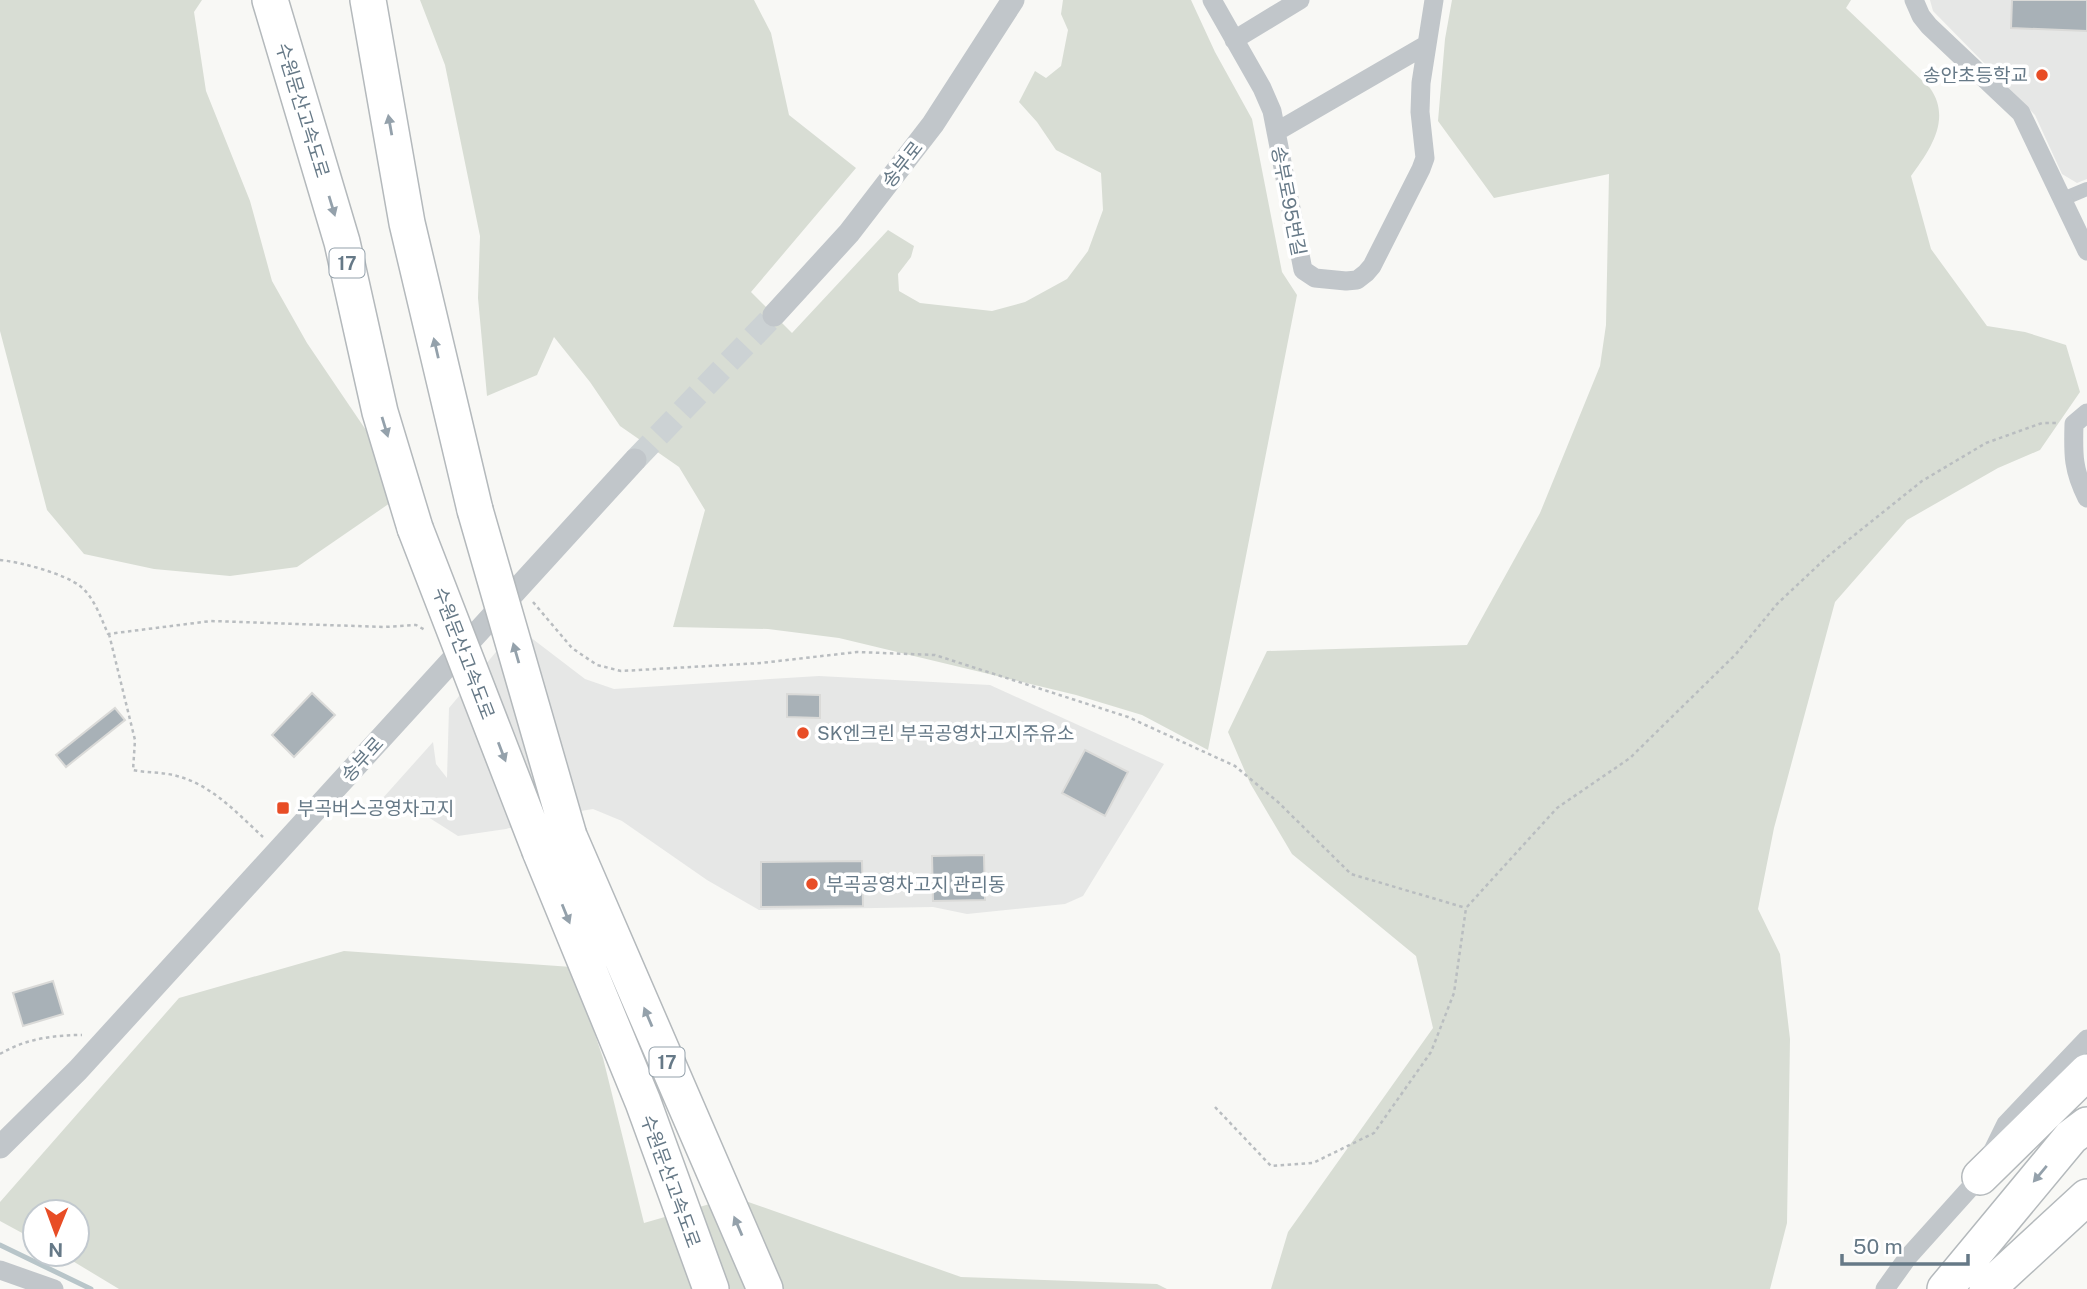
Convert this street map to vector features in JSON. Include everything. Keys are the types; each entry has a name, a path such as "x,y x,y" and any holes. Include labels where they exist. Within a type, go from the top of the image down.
{"highway":[{"name":"수원문산고속도로","path":"270,0 342,242 380,412 415,528 555,843 765,1289"},
{"name":"수원문산고속도로","path":"368,0 407,223 555,843 643,1102 711,1289"},
{"path":"1980,1177 2087,1072"},
{"path":"1945,1289 2071,1137 2087,1125"},
{"path":"1987,1289 2087,1196"}],"street":[{"name":"송부로","path":"774,314 849,233 933,124 1013,0"},
{"name":"송부로95번길","path":"1212,0 1262,88 1272,111 1303,270 1315,278 1346,281 1357,280 1372,266 1425,158 1420,112 1426,45 1434,0"},
{"path":"1234,40 1300,0"},
{"path":"1914,0 1929,26 2021,113 2087,251"},
{"path":"1276,132 1426,45"},
{"path":"2063,200 2087,189"},
{"path":"2081,419 2073,444 2076,476 2087,498"},
{"name":"송부로","path":"0,1147 110,1035 635,460"},
{"path":"1885,1289 1908,1257 1980,1177 2006,1124 2087,1039"},
{"path":"0,1270 54,1289"}],"path":[{"path":"1215,1107 1271,1166 1312,1163 1374,1133 1431,1052 1454,993 1466,908 1557,808 1630,758 1736,654 1777,604 1837,548 1922,481 1986,443 2042,423 2081,419"},
{"path":"0,560 18,562 80,586 94,604 108,634 135,740 133,769 181,777 202,787 219,797 279,852"},
{"path":"520,587 572,648 597,665 621,671 761,663 857,652 935,655 1128,717 1235,766 1278,802 1351,874 1466,908"},
{"path":"108,634 211,621 384,627 416,625 428,631"},
{"path":"0,1054 14,1046 55,1035 110,1035"}],"shaded area":[{"path":"0,0 202,0 194,12 206,91 250,201 272,281 307,343 372,439 390,503 297,567 230,576 154,569 84,554 47,510 0,331"},
{"path":"420,0 754,0 771,33 789,115 856,168 751,292 792,333 888,230 914,246 911,257 898,274 899,291 920,303 992,311 1025,302 1067,279 1088,251 1103,210 1101,173 1056,150 1019,102 1035,71 1046,78 1061,66 1068,30 1061,14 1063,0 1191,0 1215,52 1252,119 1282,272 1297,295 1208,750 1142,715 1076,695 839,638 768,629 673,627 705,510 679,467 620,426 590,382 554,337 537,375 487,396 478,298 480,236 445,65"},
{"path":"1452,0 1851,0 1846,8 1930,88 1936,100 1939,123 1936,134 1911,176 1931,249 1987,326 2025,332 2066,345 2080,392 2040,450 1998,468 1907,520 1835,602 1774,828 1758,909 1780,954 1790,1039 1787,1223 1770,1289 1271,1289 1288,1232 1433,1028 1416,956 1292,854 1250,783 1228,732 1267,651 1467,645 1540,513 1600,366 1606,325 1609,174 1494,198 1438,121 1445,39"},
{"name":"송안초등학교","path":"1930,0 2087,0 2087,179 2077,183 2062,174 2035,115 1933,11"},
{"path":"517,627 585,679 614,689 819,676 990,685 1164,764 1083,896 1065,904 967,914 933,907 759,910 707,880 622,821 593,809 551,816 506,829 458,836 417,810 382,799 433,742 436,764 447,778 449,708"},
{"path":"344,951 572,967 603,1058 644,1223 734,1197 961,1277 1157,1284 1167,1289 119,1289 84,1268 91,1268 91,1198 21,1198 21,1232 0,1221 0,1202 179,998"}],"building":[{"path":"2012,0 2087,0 2087,31 2011,28"},
{"path":"312,693 335,715 294,757 272,735"},
{"path":"787,694 820,695 820,718 787,717"},
{"path":"115,708 125,720 66,767 56,755"},
{"path":"1085,750 1128,772 1105,816 1062,793"},
{"path":"984,855 985,900 933,901 932,856"},
{"name":"부곡공영차고지 관리동","path":"862,861 863,906 761,907 761,862"},
{"path":"53,981 63,1014 23,1026 13,993"}],"waterway":[{"path":"0,1245 91,1289"}],"tunnel":[{"path":"635,460 774,315"}],"place":[{"name":"송안초등학교","path":"2042,75"},
{"name":"SK엔크린 부곡공영차고지주유소","path":"803,733"},
{"name":"부곡버스공영차고지","path":"283,808"},
{"name":"부곡공영차고지 관리동","path":"812,884"}]}
